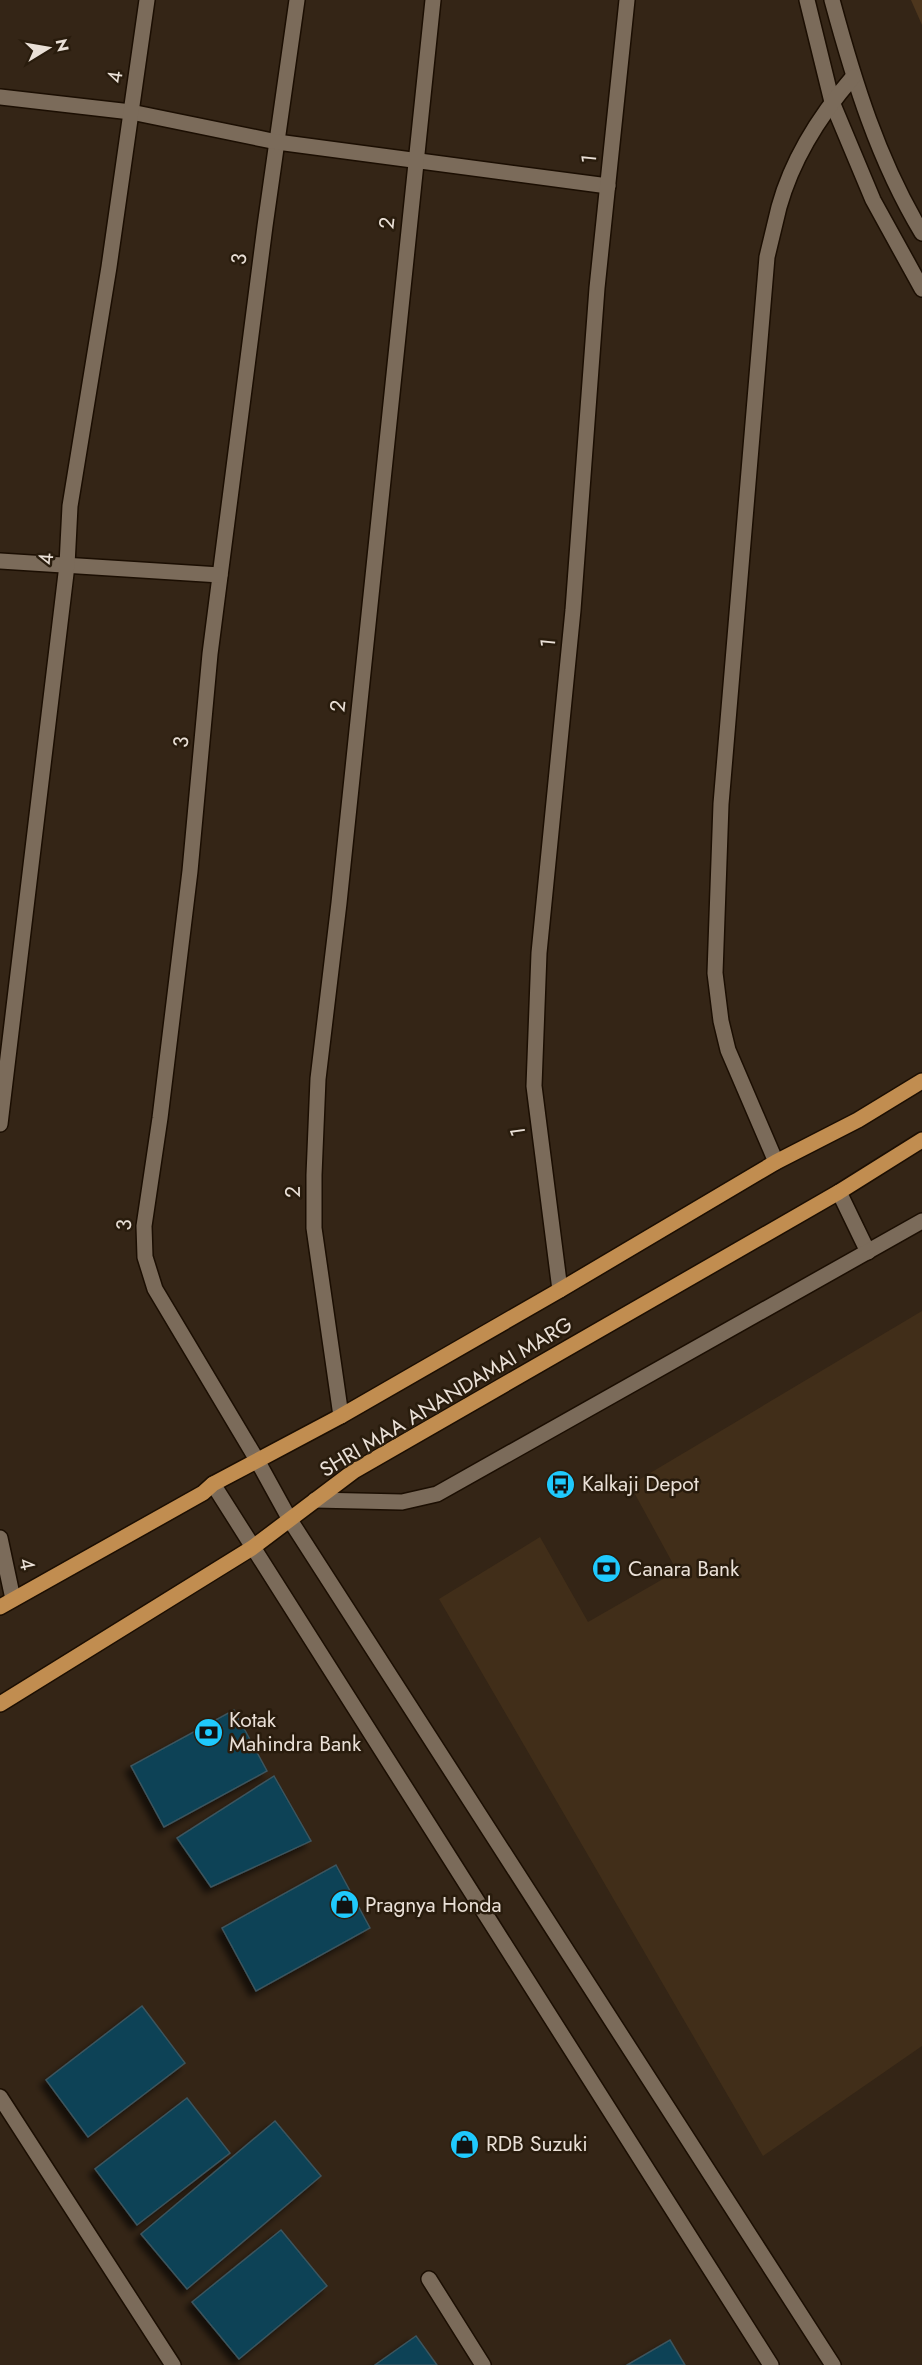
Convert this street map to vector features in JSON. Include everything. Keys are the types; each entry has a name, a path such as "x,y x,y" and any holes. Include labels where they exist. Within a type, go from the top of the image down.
{"main road":[{"name":"SHRI MAA ANANDAMAI MARG","path":"7,1603 203,1493 213,1484 341,1416 561,1290 776,1162 858,1120 922,1081"},
{"name":"SHRI MAA ANANDAMAI MARG","path":"0,1704 252,1548 354,1471 839,1192 922,1140"}],"street":[{"name":"4","path":"0,1124 67,564 70,506 109,267 147,0"},
{"name":"3","path":"297,0 210,654 187,895 160,1118 144,1226 145,1257 155,1289 290,1520 833,2365"},
{"name":"2","path":"341,1416 314,1228 318,1079 339,903 414,159 433,0"},
{"name":"1","path":"561,1290 534,1086 539,952 573,610 597,288 627,0"},
{"path":"807,0 832,102 873,200 922,289"},
{"path":"832,0 853,77 882,158 922,233"},
{"path":"776,1162 728,1050 721,1021 715,973 721,804 767,257 780,205 795,165 832,102 853,77"},
{"path":"0,97 131,112 277,142 608,186"},
{"path":"0,561 220,575"},
{"path":"839,1192 868,1252"},
{"path":"315,1500 402,1502 437,1494 922,1221"},
{"path":"213,1484 771,2365"},
{"name":"4","path":"0,1538 7,1603"},
{"path":"0,2097 173,2365"},
{"path":"429,2279 483,2365"}],"shaded area":[{"path":"911,0 922,0 922,25"},
{"path":"922,1311 922,2046 763,2156 439,1599 540,1537 588,1622 677,1571 630,1485"}],"building":[{"path":"234,1710 267,1771 164,1827 131,1766"},
{"path":"274,1776 311,1841 211,1887 177,1838"},
{"path":"336,1865 370,1928 256,1991 222,1928"},
{"path":"142,2006 185,2063 88,2137 46,2080"},
{"path":"187,2098 230,2153 137,2225 95,2169"},
{"path":"275,2121 321,2176 187,2289 141,2234"},
{"path":"281,2230 327,2286 239,2359 192,2302"},
{"path":"416,2336 437,2365 375,2365"},
{"path":"670,2340 685,2365 627,2365"}],"place":[{"name":"Kalkaji Depot","path":"561,1484"},
{"name":"Canara Bank","path":"607,1569"},
{"name":"Kotak Mahindra Bank","path":"208,1732"},
{"name":"Pragnya Honda","path":"344,1905"},
{"name":"RDB Suzuki","path":"465,2144"}]}
